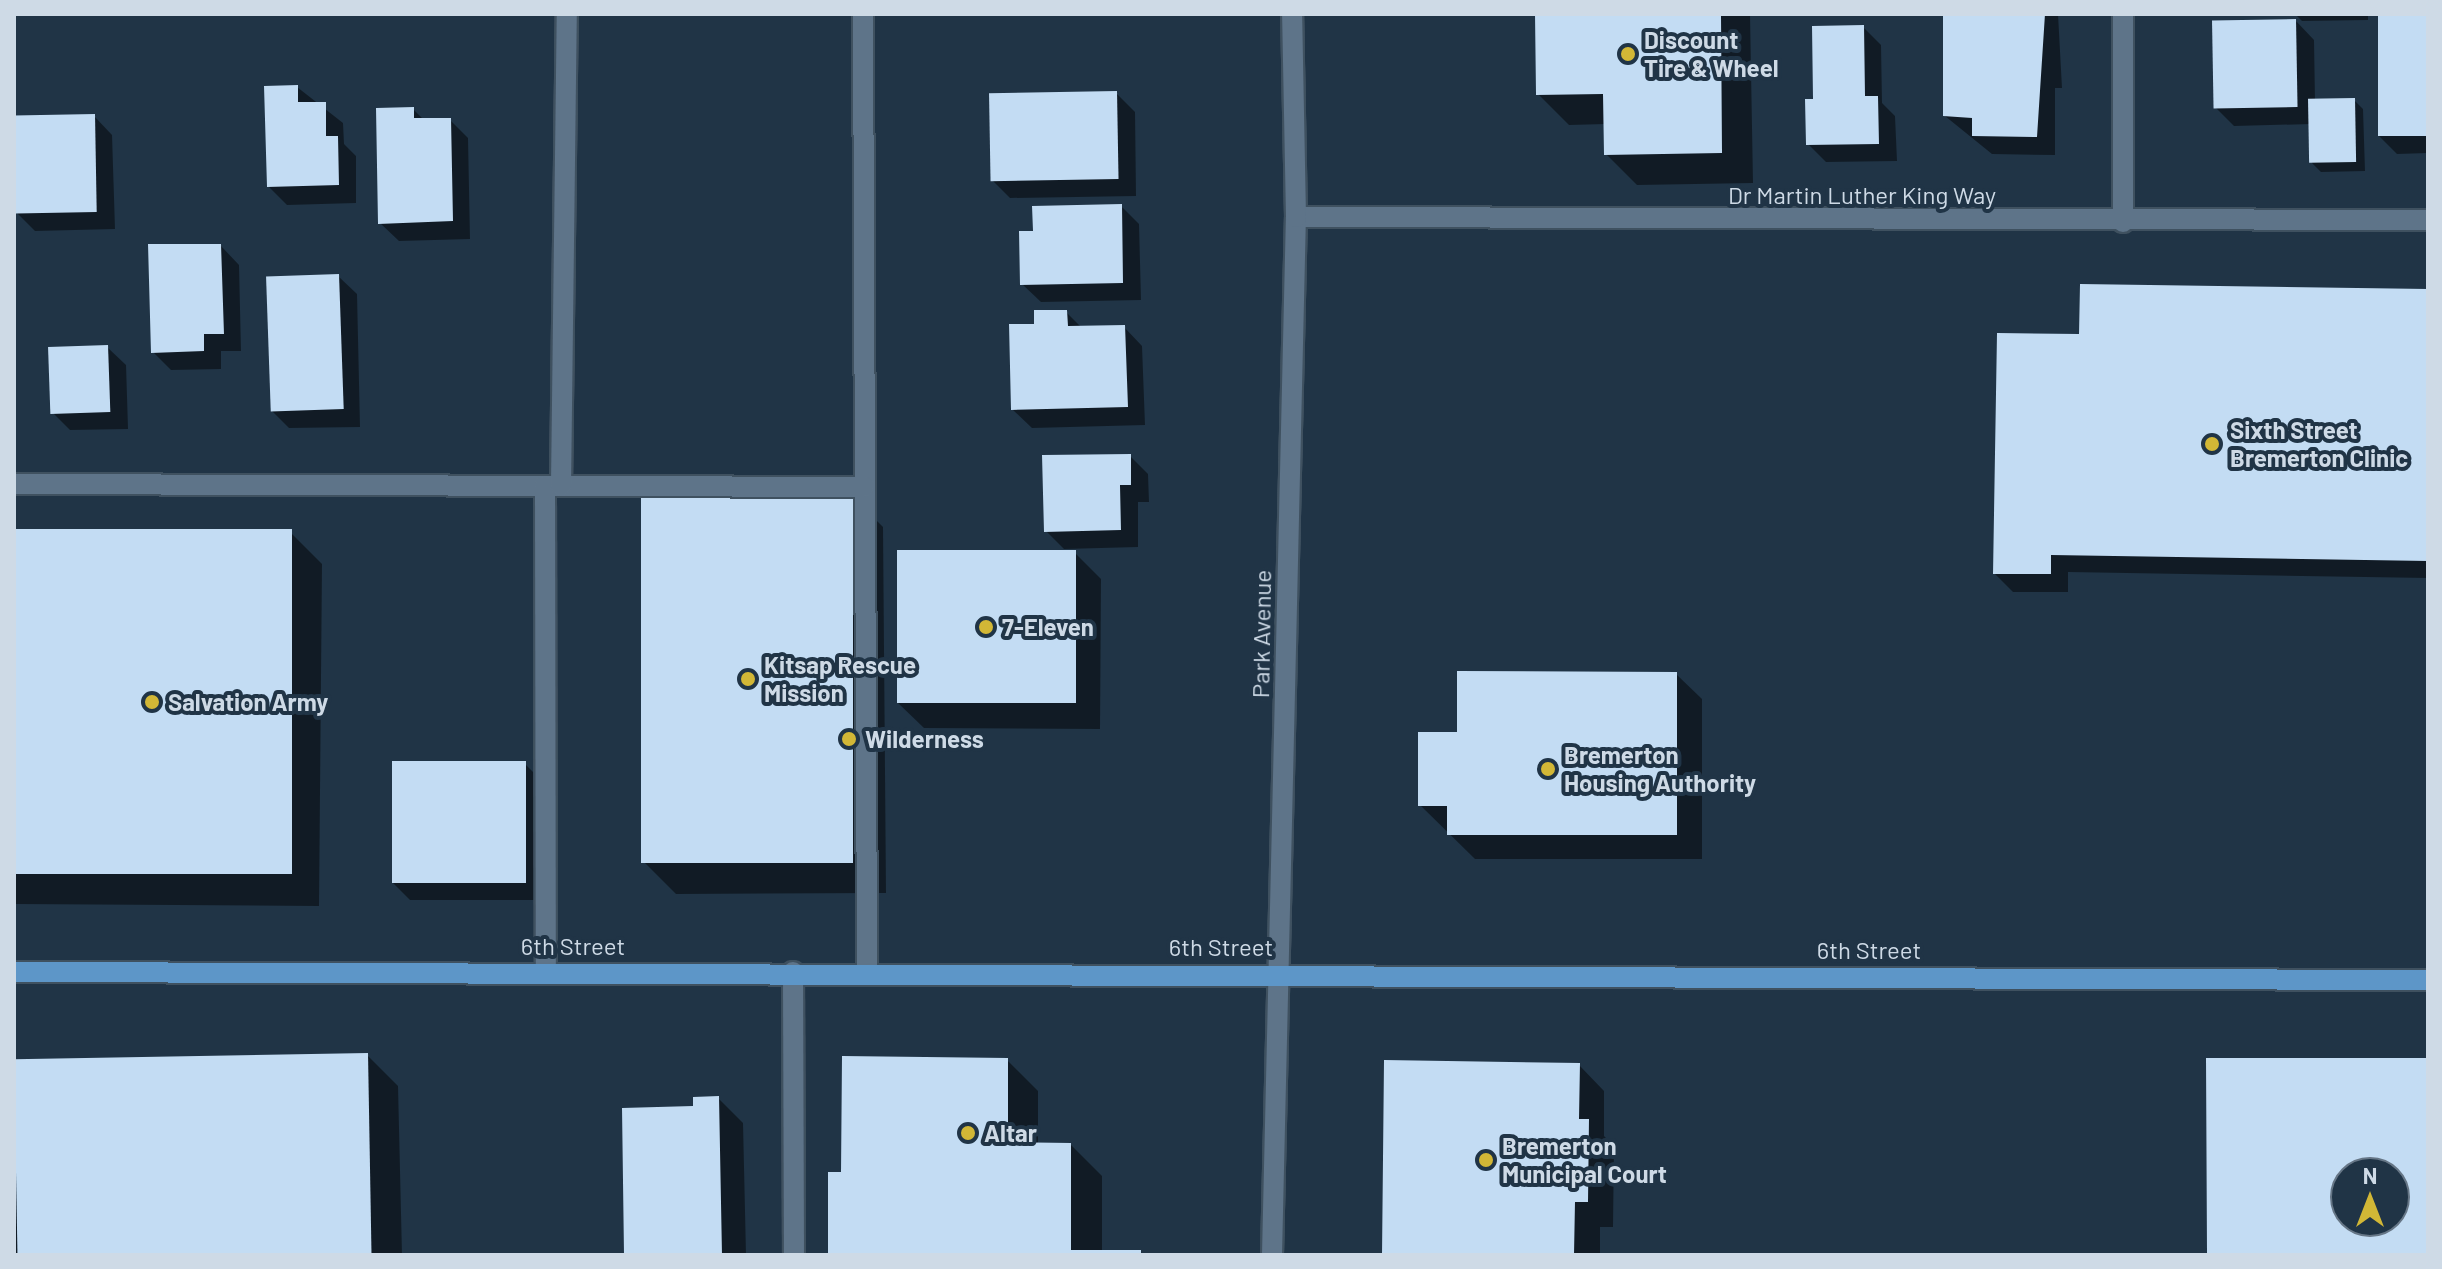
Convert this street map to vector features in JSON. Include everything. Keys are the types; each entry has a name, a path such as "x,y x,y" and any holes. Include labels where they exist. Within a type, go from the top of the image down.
{"main road":[{"name":"6th Street","path":"14,972 1279,973 2428,980"}],"street":[{"path":"546,972 553,486 567,14"},
{"path":"863,14 867,972"},
{"name":"Park Avenue","path":"1272,1255 1296,217 1292,14"},
{"path":"2123,14 2123,222"},
{"name":"Dr Martin Luther King Way","path":"1296,217 2123,222 2428,220"},
{"path":"14,484 864,487"},
{"path":"793,972 794,1255"}],"building":[{"name":"Discount Tire & Wheel","path":"1535,14 1721,14 1722,153 1604,155 1603,94 1536,95"},
{"path":"1943,14 2045,14 2037,137 1972,136 1972,118 1943,116"},
{"path":"2378,14 2428,14 2428,136 2378,136"},
{"path":"2296,19 2298,107 2214,108 2212,20"},
{"path":"1864,25 1865,96 1878,96 1879,144 1806,145 1805,99 1813,99 1812,26"},
{"path":"298,85 298,102 326,102 326,136 338,136 339,185 267,187 264,86"},
{"path":"1117,91 1119,179 991,181 989,93"},
{"path":"2355,98 2356,162 2309,163 2308,99"},
{"path":"414,107 414,118 451,118 453,221 378,224 376,108"},
{"path":"95,114 97,212 16,213 14,115"},
{"path":"1122,204 1123,283 1020,285 1019,231 1033,231 1032,206"},
{"path":"148,244 221,244 224,334 204,334 204,351 151,353"},
{"path":"339,274 344,409 271,411 266,277"},
{"name":"Sixth Street Bremerton Clinic","path":"2080,284 2428,289 2428,561 2051,555 2051,574 1993,574 1997,333 2079,334"},
{"path":"1034,310 1067,310 1068,326 1125,325 1128,407 1011,410 1009,324 1034,324"},
{"path":"108,345 110,412 50,414 48,347"},
{"path":"1131,454 1131,485 1120,485 1121,530 1044,532 1042,455"},
{"name":"Kitsap Rescue Mission","path":"641,494 853,494 853,863 641,863"},
{"name":"Salvation Army","path":"14,529 292,529 292,874 14,874"},
{"name":"7-Eleven","path":"897,550 1076,550 1076,703 897,703"},
{"name":"Bremerton Housing Authority","path":"1457,671 1677,672 1677,835 1447,835 1447,806 1418,806 1418,732 1457,732"},
{"path":"392,761 526,761 526,883 392,883"},
{"path":"368,1053 372,1255 17,1255 14,1059"},
{"path":"842,1056 1008,1058 1008,1142 1071,1143 1071,1250 1141,1250 1141,1255 828,1255 828,1172 841,1172"},
{"path":"2206,1058 2428,1058 2428,1255 2207,1255"},
{"name":"Bremerton Municipal Court","path":"1384,1060 1580,1063 1579,1119 1589,1119 1588,1202 1575,1202 1574,1255 1382,1255"},
{"path":"719,1096 722,1255 624,1255 622,1108 693,1106 693,1097"}],"place":[{"name":"Discount Tire & Wheel","path":"1628,54"},
{"name":"Sixth Street Bremerton Clinic","path":"2212,444"},
{"name":"7-Eleven","path":"986,627"},
{"name":"Kitsap Rescue Mission","path":"748,679"},
{"name":"Salvation Army","path":"152,702"},
{"name":"Wilderness","path":"849,739"},
{"name":"Bremerton Housing Authority","path":"1548,769"},
{"name":"Altar","path":"968,1133"},
{"name":"Bremerton Municipal Court","path":"1486,1160"}]}
